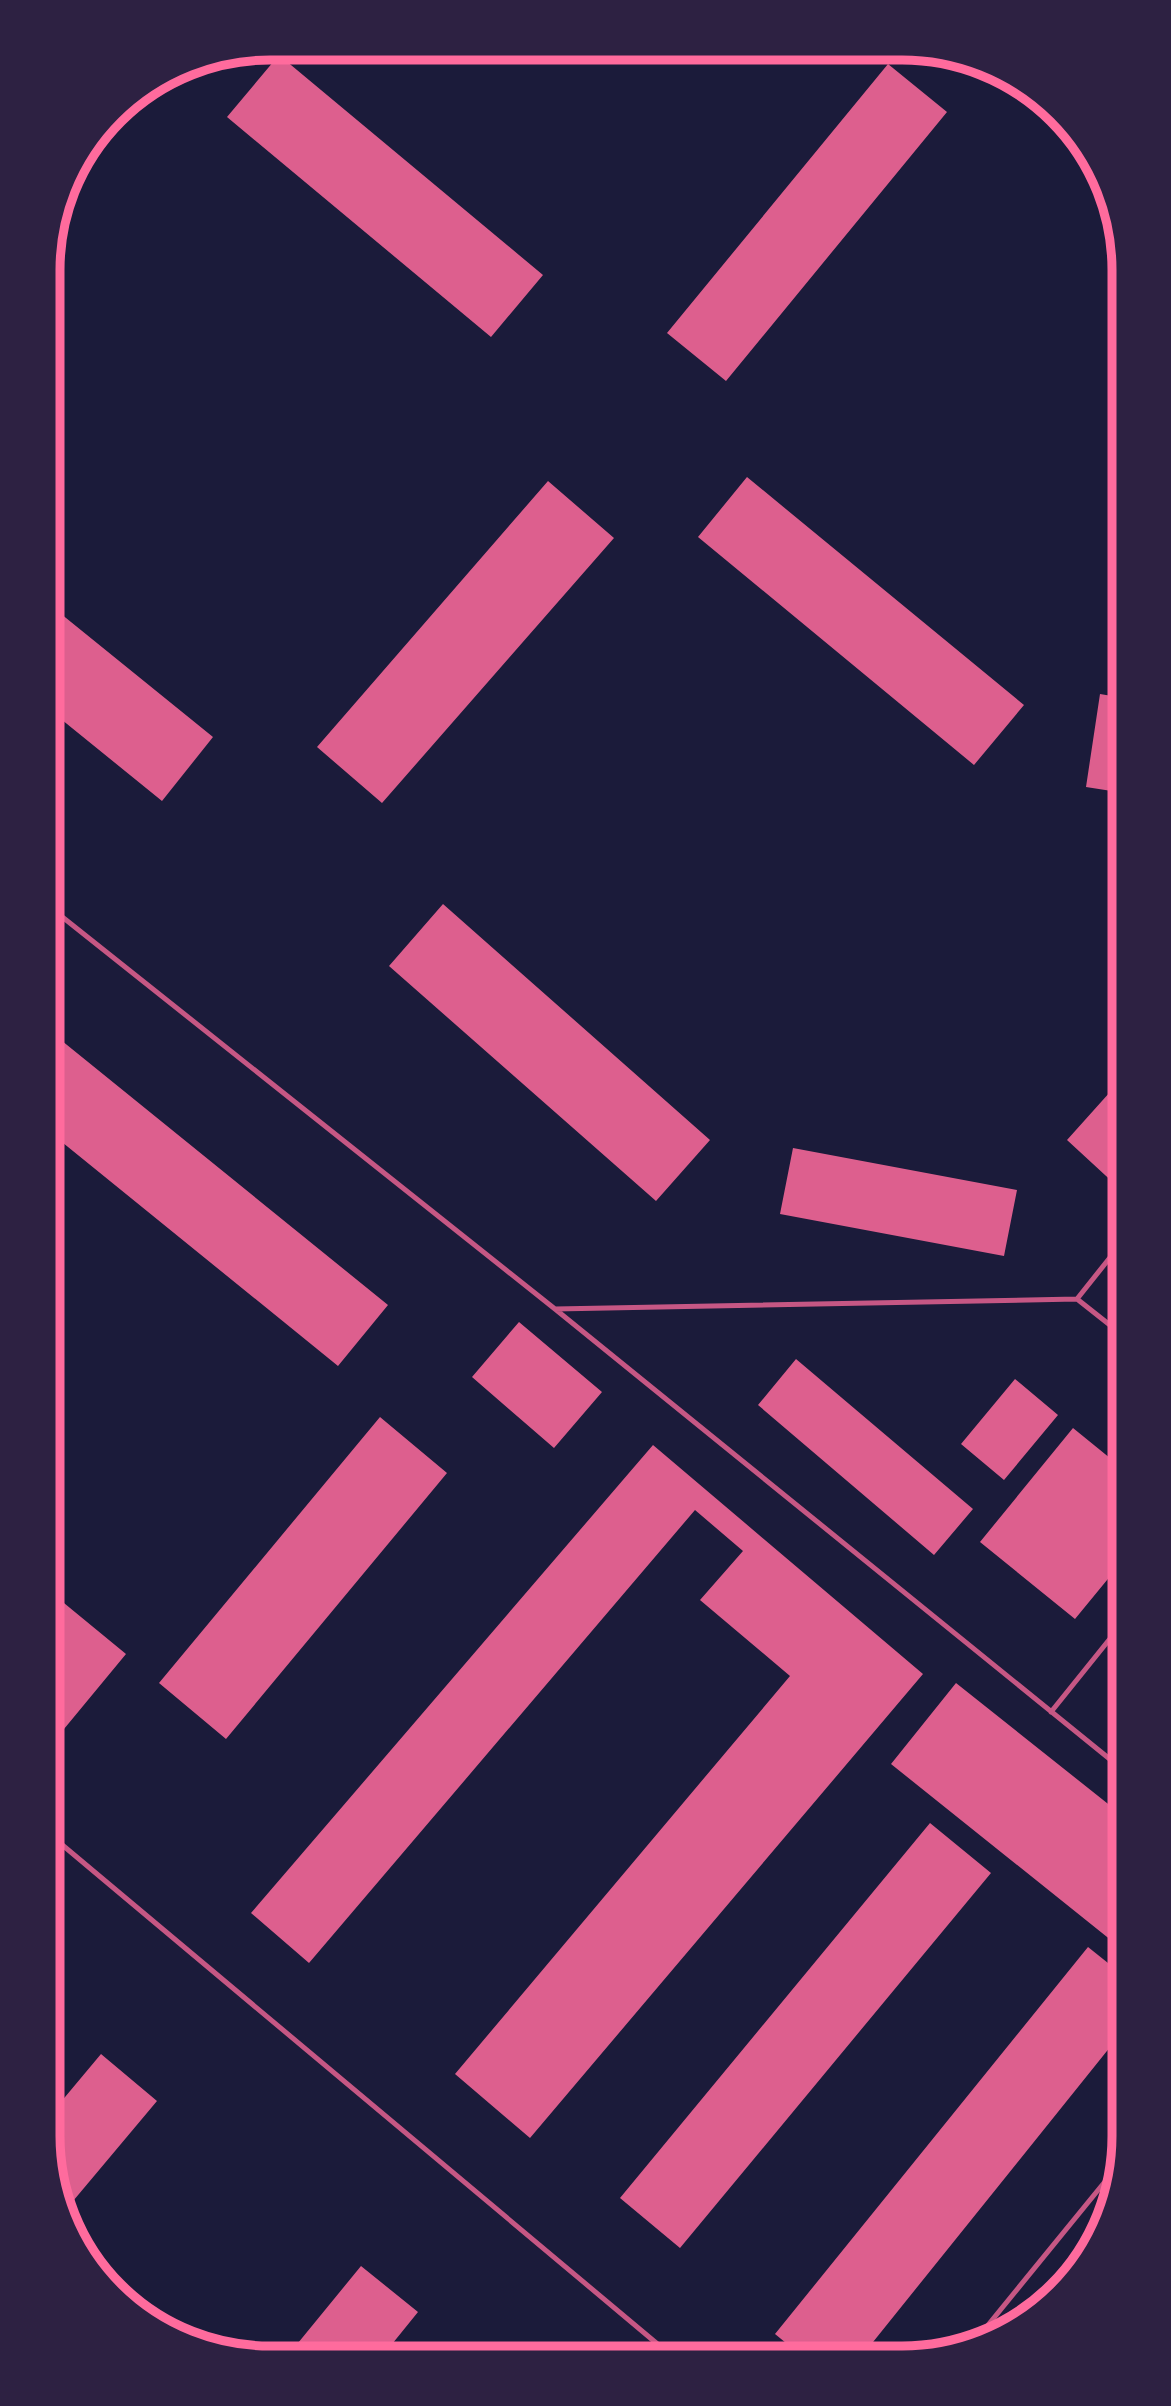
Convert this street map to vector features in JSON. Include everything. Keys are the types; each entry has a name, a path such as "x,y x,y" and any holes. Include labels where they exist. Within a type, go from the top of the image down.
{"lane":[{"path":"60,915 555,1309 1111,1760"},
{"path":"1077,1298 1111,1256"},
{"path":"555,1309 1077,1298 1111,1326"},
{"path":"1051,1712 1111,1637"},
{"path":"60,1843 659,2346"},
{"path":"985,2328 1106,2180"}],"building":[{"path":"275,60 285,60 543,275 491,337 227,117"},
{"path":"888,64 947,112 726,381 667,333"},
{"path":"747,477 1024,705 974,765 698,537"},
{"path":"548,481 614,538 382,803 317,747"},
{"path":"60,613 213,737 162,801 60,718"},
{"path":"1100,694 1112,696 1112,791 1086,787"},
{"path":"443,904 710,1140 656,1201 389,966"},
{"path":"60,1039 388,1305 338,1366 60,1140"},
{"path":"1112,1090 1112,1181 1067,1140"},
{"path":"793,1148 1017,1190 1004,1256 780,1214"},
{"path":"519,1322 602,1392 554,1448 472,1377"},
{"path":"796,1359 973,1509 934,1555 758,1405"},
{"path":"1015,1379 1058,1415 1004,1480 961,1444"},
{"path":"380,1417 447,1473 226,1739 159,1683"},
{"path":"1073,1428 1111,1459 1111,1575 1075,1619 980,1542"},
{"path":"653,1445 923,1674 530,2138 455,2074 790,1676 700,1600 743,1551 695,1510 309,1963 251,1913"},
{"path":"60,1600 126,1654 64,1729 60,1725"},
{"path":"956,1683 1111,1806 1111,1940 891,1764"},
{"path":"930,1823 991,1873 680,2248 620,2198"},
{"path":"1088,1947 1111,1965 1111,2046 870,2346 790,2346 775,2334"},
{"path":"101,2054 157,2101 71,2204 61,2164 60,2103"},
{"path":"361,2266 418,2312 390,2346 296,2346"}]}
